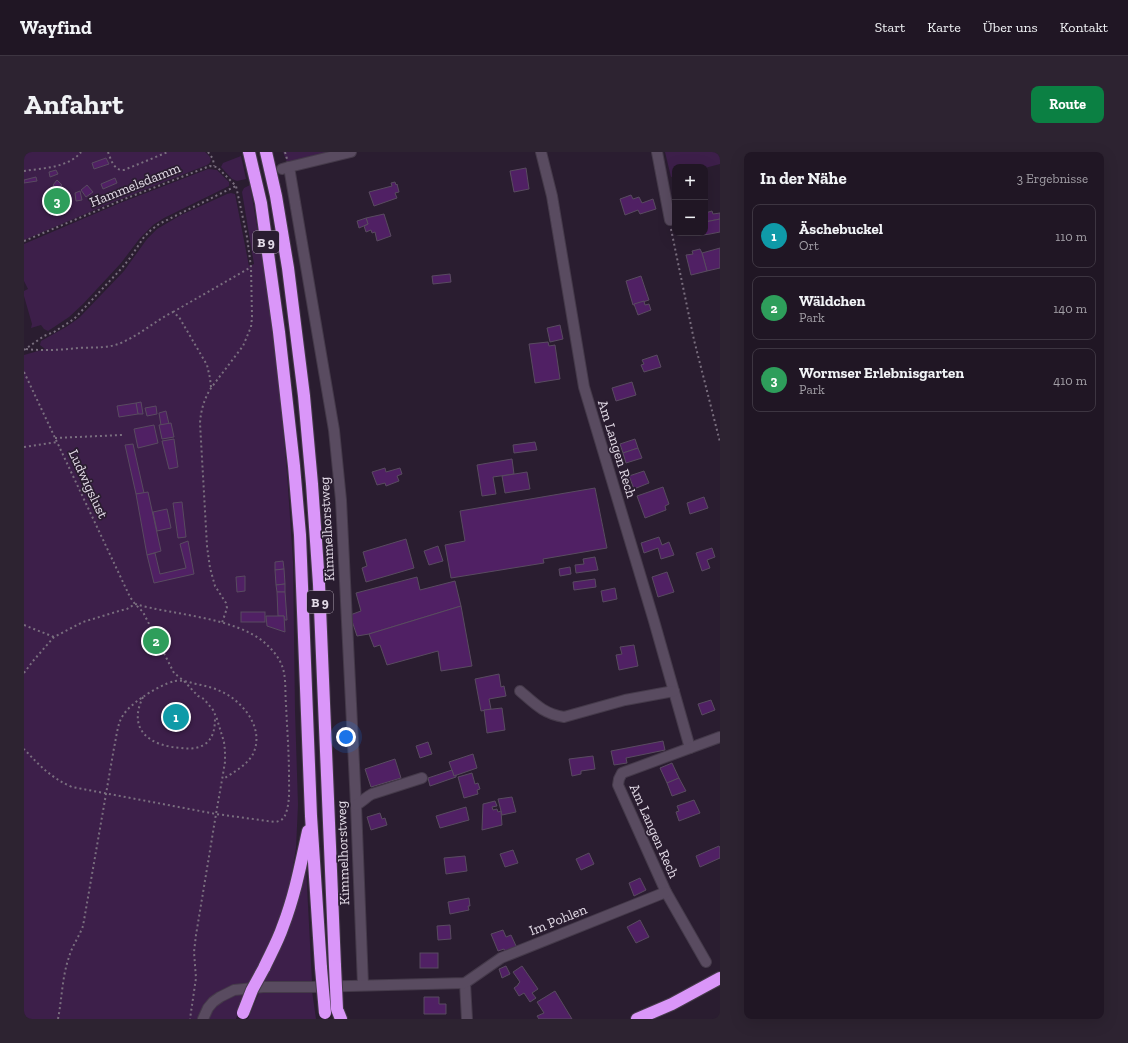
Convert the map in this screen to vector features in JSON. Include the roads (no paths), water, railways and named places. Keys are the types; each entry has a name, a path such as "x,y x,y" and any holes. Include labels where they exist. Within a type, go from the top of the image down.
{"highway":[{"name":"B 9","path":"242,1016 252,990 278,938 288,912 295,890 311,816 300,543 294,466 279,332 261,203 249,152"},
{"name":"B 9","path":"266,152 276,196 288,268 304,396 311,477 319,584 335,966 339,1016"},
{"path":"311,816 321,968 326,1016"},
{"path":"637,1019 672,1004 720,978"}],"street":[{"name":"Kimmelhorstweg","path":"351,152 286,168 334,430 341,500 356,804 363,985"},
{"name":"Am Langen Rech","path":"541,152 552,196 584,387 654,621 690,748"},
{"path":"657,152 670,220"},
{"path":"520,691 545,712 553,716 564,717 625,700 674,691"},
{"name":"Am Langen Rech","path":"706,962 666,892 618,785 622,773 720,737"},
{"path":"356,804 360,803 369,795 422,778"},
{"name":"Im Pohlen","path":"465,983 501,958 666,892"},
{"path":"203,1019 208,1008 214,1002 220,997 234,990 263,987 465,983 467,1019"}],"place":[{"name":"Wormser Erlebnisgarten","path":"57,201"},
{"name":"Wäldchen","path":"156,641"},
{"name":"Äschebuckel","path":"176,717"}]}
